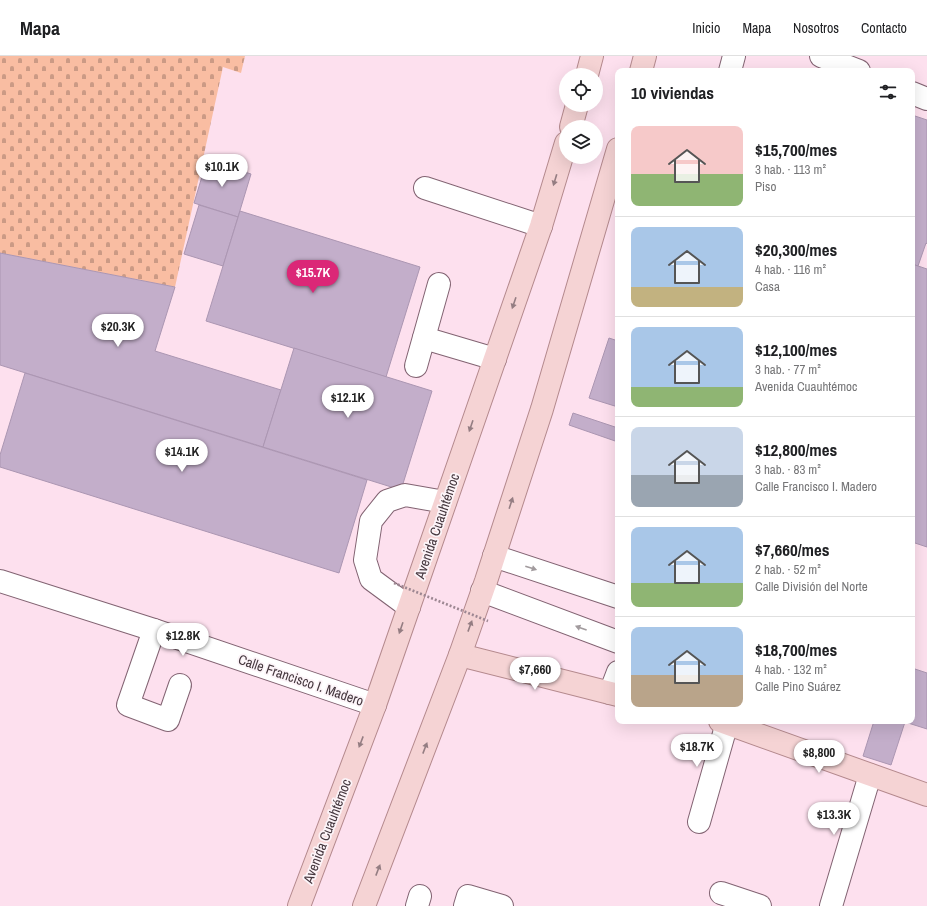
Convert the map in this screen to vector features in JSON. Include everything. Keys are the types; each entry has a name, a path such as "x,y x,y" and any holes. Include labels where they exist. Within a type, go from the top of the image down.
{"main road":[{"path":"589,68 592,56"},
{"path":"642,68 645,56"},
{"path":"364,906 460,655 494,556 542,409 615,159"},
{"name":"Avenida Cuauhtémoc","path":"299,906 375,706 541,226 560,164"},
{"path":"460,655 614,694"},
{"path":"730,724 927,795"}],"street":[{"path":"731,68 734,56"},
{"path":"816,68 822,56 852,68"},
{"path":"915,94 927,99"},
{"path":"425,188 541,226"},
{"path":"416,366 439,284"},
{"path":"424,338 495,359"},
{"path":"408,607 371,579 365,560 371,521 387,501 405,495 445,502"},
{"path":"494,556 615,596"},
{"name":"Calle Francisco I. Madero","path":"0,581 154,630 375,706"},
{"path":"482,591 615,641"},
{"path":"154,630 128,705 168,720 180,685"},
{"path":"699,822 724,724"},
{"path":"831,906 870,775"},
{"path":"721,893 760,906"},
{"path":"465,906 468,896 502,906"}],"path":[{"path":"394,583 488,621"}],"green space":[{"path":"0,56 245,56 241,73 223,67 175,287 0,253"}],"building":[{"path":"915,116 927,120 927,244 926,243 918,266 915,265"},
{"path":"207,160 251,174 238,217 194,203"},
{"path":"199,205 238,217 223,266 184,254"},
{"path":"240,211 420,267 386,377 206,321"},
{"path":"0,253 175,287 155,351 281,390 263,447 0,365"},
{"path":"915,265 927,269 927,547 915,543"},
{"path":"609,338 615,340 615,406 589,398"},
{"path":"294,348 432,391 401,490 263,447"},
{"path":"25,373 367,480 339,573 0,467 0,455"},
{"path":"573,413 615,427 615,441 569,425"},
{"path":"915,669 927,673 927,729 911,724 915,724"},
{"path":"873,724 904,724 891,765 863,756"}]}
